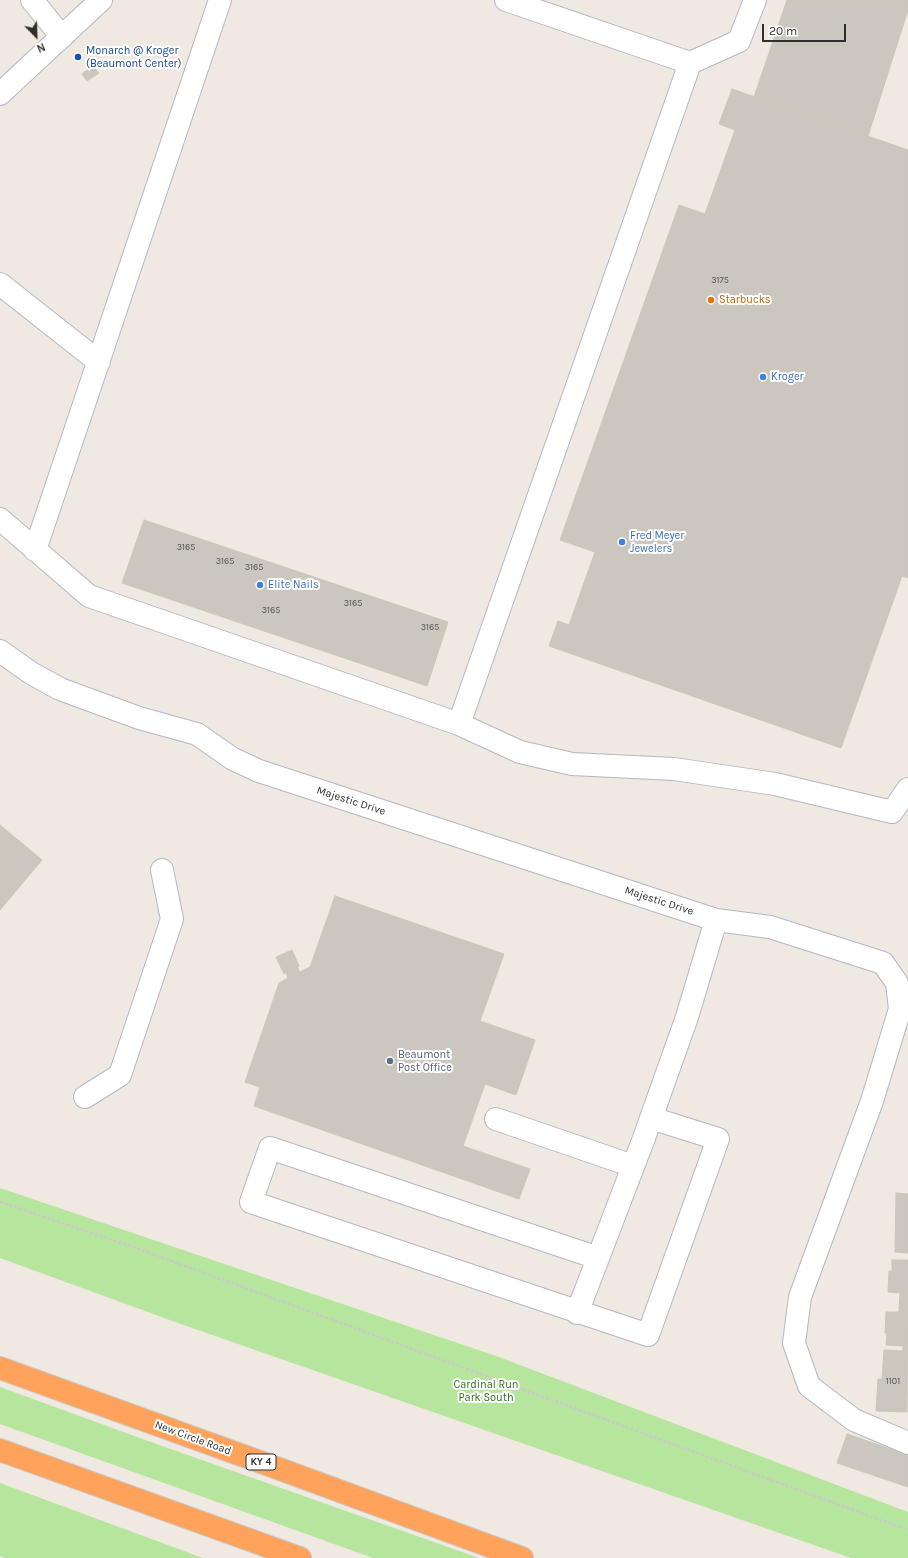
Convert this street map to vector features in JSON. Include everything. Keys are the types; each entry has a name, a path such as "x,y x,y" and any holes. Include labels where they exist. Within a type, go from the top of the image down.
{"highway":[{"name":"New Circle Road","path":"0,1368 522,1558"},
{"path":"0,1450 300,1558"}],"street":[{"path":"32,0 62,37"},
{"path":"0,94 102,0"},
{"path":"35,550 220,0"},
{"path":"506,0 690,63 739,41 755,0"},
{"path":"458,724 690,63"},
{"path":"0,284 99,362"},
{"path":"0,519 89,596 458,724 520,752 572,764 674,769 775,784 892,812 908,789"},
{"name":"Majestic Drive","path":"0,651 31,673 60,689 139,718 197,734 233,759 259,771 716,920 770,927 883,963 897,983 900,1009 872,1101 800,1297 794,1343 809,1386 854,1420 908,1443"},
{"path":"85,1097 120,1075 172,919 162,870"},
{"path":"578,1313 687,1017 716,920"},
{"path":"598,1258 270,1148 251,1202 578,1313 648,1335 718,1139 651,1118"},
{"path":"496,1119 633,1166"}],"path":[{"path":"0,1202 133,1247 908,1530"}],"green space":[{"name":"Cardinal Run Park South","path":"0,1188 496,1356 908,1512 908,1558 851,1558 178,1323 0,1258"},
{"path":"0,1387 479,1558 373,1558 0,1424"},
{"path":"0,1483 203,1558 5,1558 0,1556"}],"building":[{"path":"787,0 908,0 908,10 868,136 754,97"},
{"path":"93,66 99,73 87,81 82,74"},
{"name":"Kroger","path":"732,89 908,150 908,578 902,576 841,748 549,646 558,621 569,625 595,552 560,540 679,205 705,214 735,130 719,124"},
{"path":"144,520 448,622 427,686 122,583"},
{"path":"0,825 42,860 0,910"},
{"name":"Beaumont Post Office","path":"335,896 504,954 480,1021 535,1040 516,1095 485,1084 463,1146 530,1169 519,1199 254,1106 260,1087 245,1082 279,983 288,978 286,972 284,974 276,957 292,950 300,972 310,967"},
{"path":"896,1193 908,1194 908,1253 895,1252"},
{"path":"892,1260 908,1260 907,1412 876,1411 878,1379 882,1379 884,1350 903,1351 903,1346 886,1345 886,1312 899,1312 900,1293 888,1292 889,1271 892,1271"},
{"path":"847,1434 908,1455 908,1487 837,1463"}],"place":[{"name":"Monarch @ Kroger (Beaumont Center)","path":"78,57"},
{"name":"Starbucks","path":"711,300"},
{"name":"Kroger","path":"763,377"},
{"name":"Fred Meyer Jewelers","path":"622,542"},
{"name":"Elite Nails","path":"260,585"},
{"name":"Beaumont Post Office","path":"390,1061"}]}
